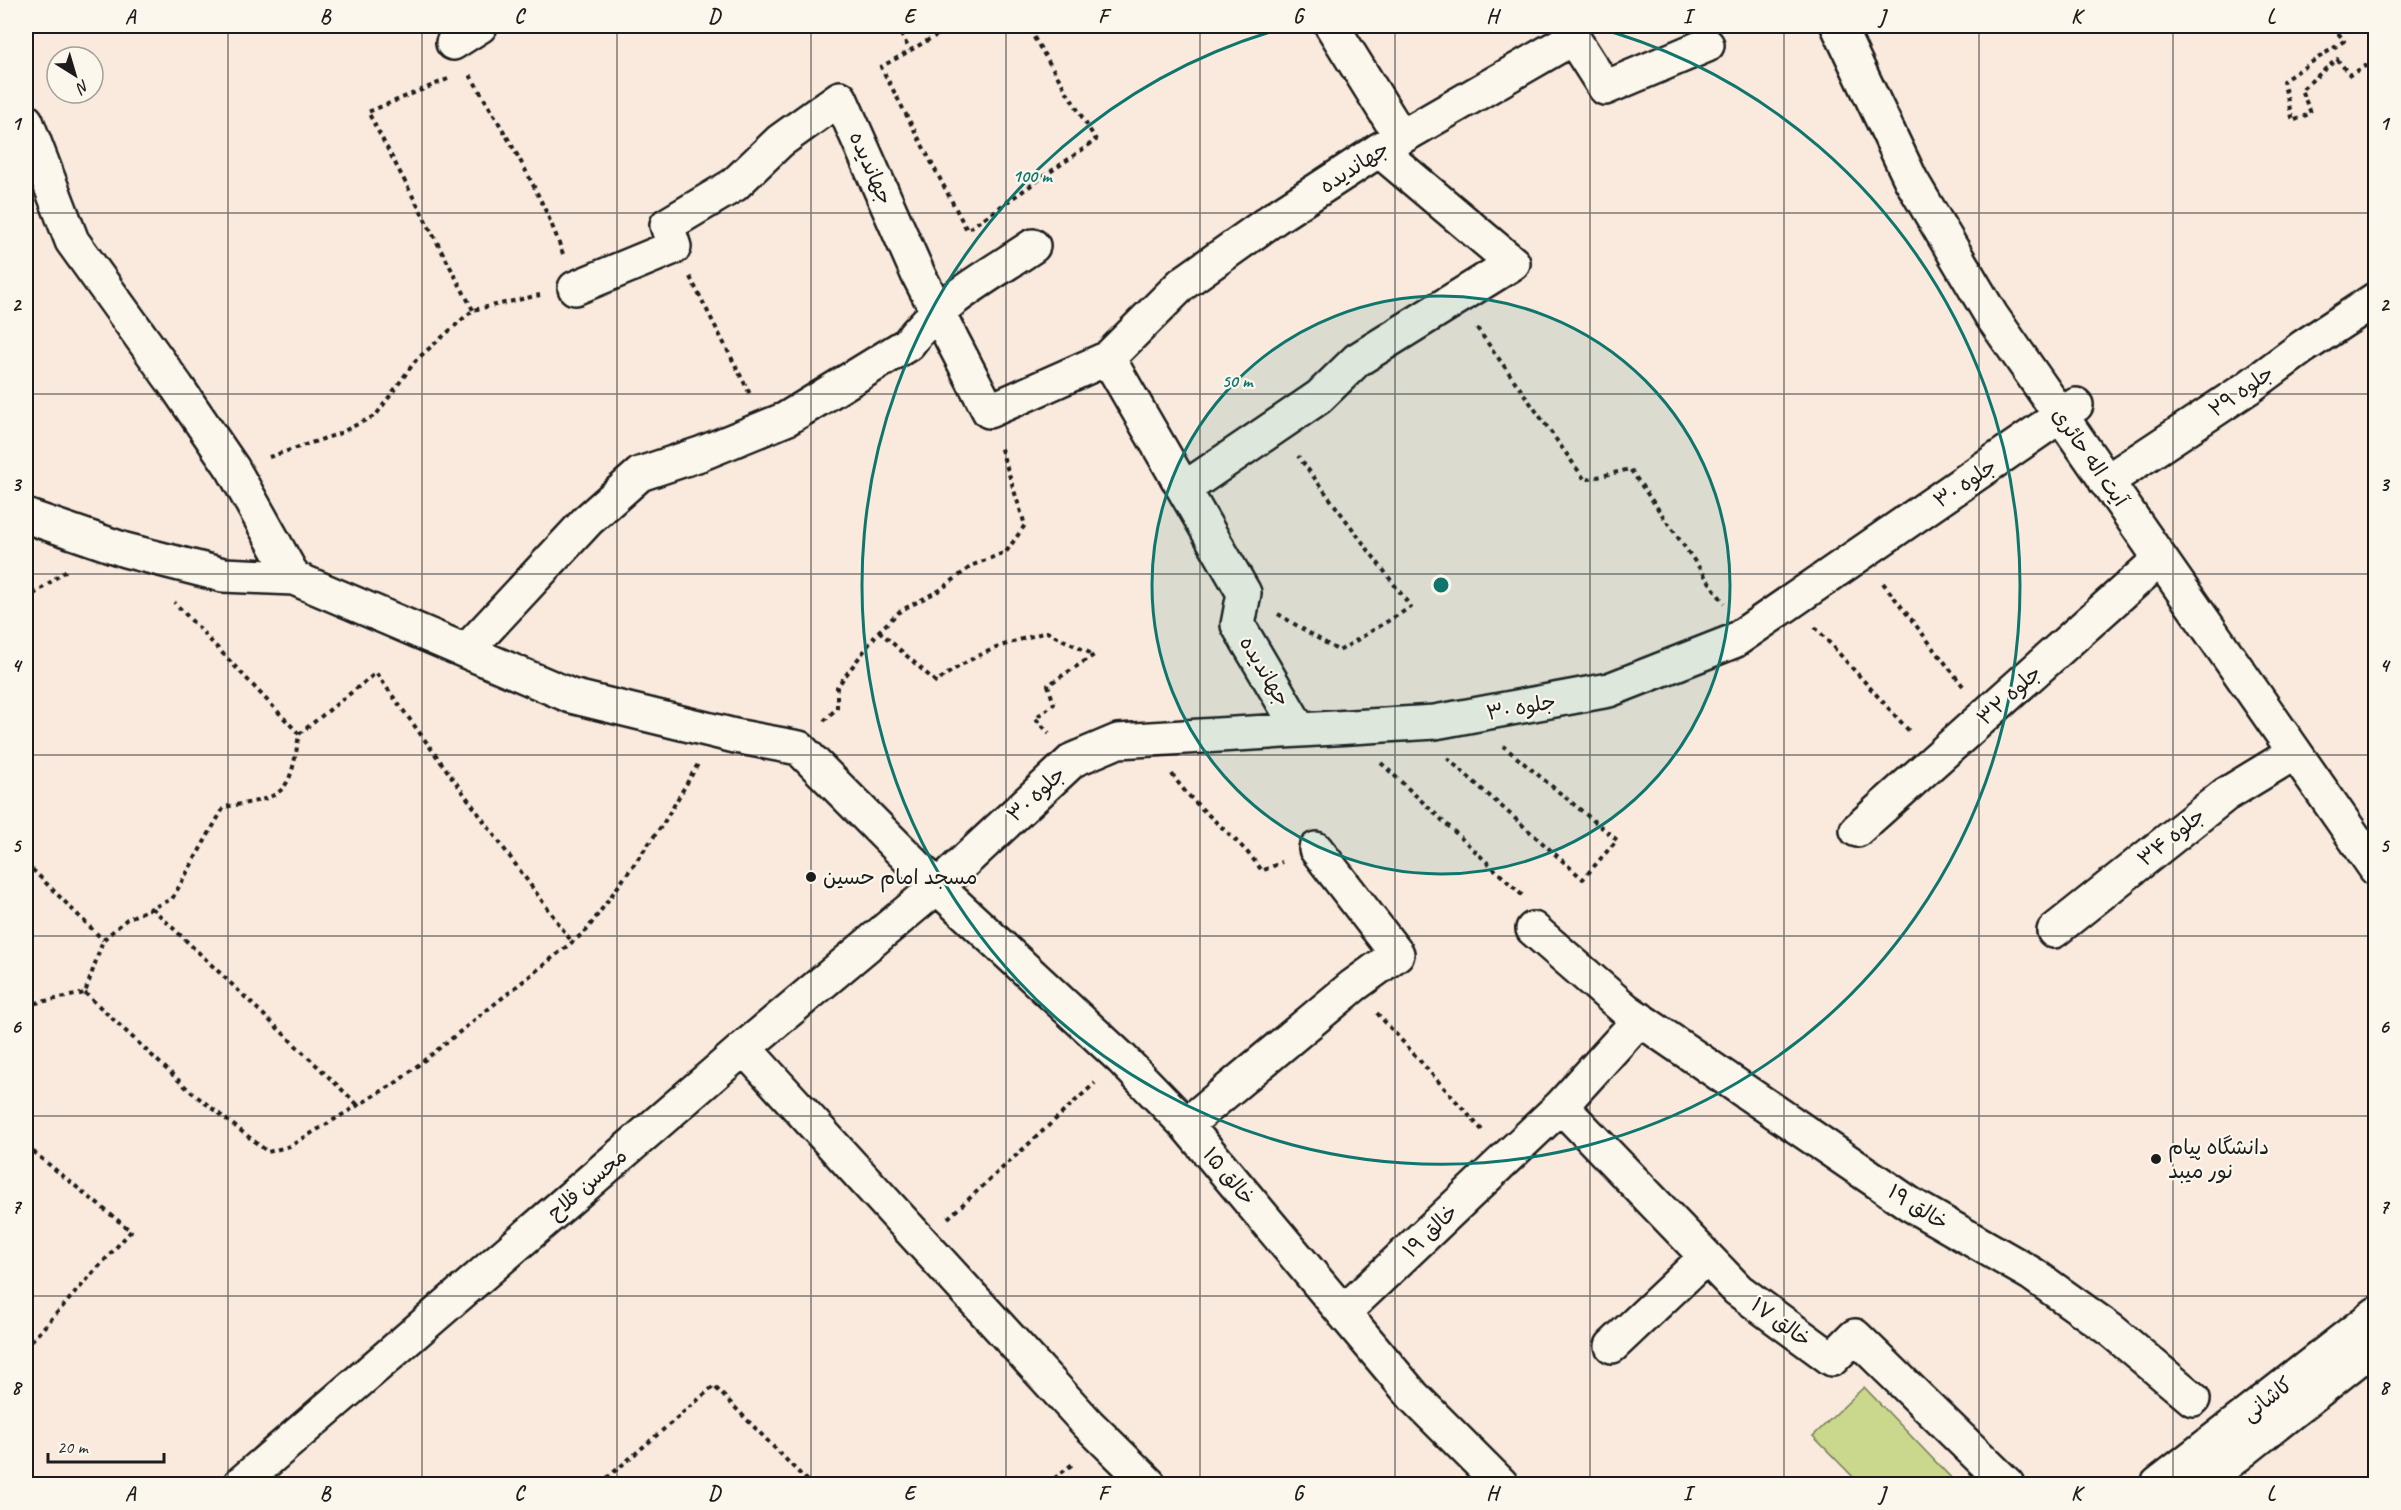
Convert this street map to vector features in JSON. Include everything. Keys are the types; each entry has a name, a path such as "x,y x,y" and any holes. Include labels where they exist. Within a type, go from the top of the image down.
{"street":[{"path":"460,57 480,26"},
{"path":"1184,489 1319,397 1357,360 1513,263 1390,143 1332,26"},
{"name":"آیت اله حائری","path":"1838,26 1911,180 1991,315 2069,411"},
{"name":"آیت اله حائری","path":"1861,26 1924,162 2069,411 2114,476 2243,646 2376,830"},
{"name":"جهاندیده","path":"674,247 668,225 734,185 780,141 840,98 918,274 989,411 1108,358 1182,284 1276,217 1390,143 1573,38 1605,88 1707,45"},
{"path":"26,121 72,241 177,387 232,469 294,578"},
{"path":"467,651 588,520 639,474 700,454 786,419 908,344 919,328 937,311 1034,246"},
{"path":"575,288 674,247"},
{"name":"جلوه ۲۹","path":"2114,476 2249,387 2303,347 2376,299"},
{"path":"1108,358 1244,593"},
{"name":"جلوه ۳۰","path":"937,887 1073,760 1118,741 1409,724 1468,717 1610,690 1734,641 2069,411"},
{"name":"آیت اله حائری","path":"2114,476 2160,559 2376,868"},
{"path":"26,516 125,550 223,574 294,578 571,696 717,732 799,748"},
{"name":"جلوه ۳۲","path":"1857,830 2160,559"},
{"name":"جهاندیده","path":"1244,593 1238,625 1299,729"},
{"name":"خالق ۱۵","path":"799,748 937,887 1122,1059 1186,1125 1414,1397 1501,1485"},
{"name":"جلوه ۳۴","path":"2054,931 2225,795 2294,753"},
{"path":"1186,1125 1353,986 1397,954 1316,849"},
{"name":"محسن فلاح","path":"240,1485 744,1048 937,887"},
{"path":"1533,929 1633,1014"},
{"name":"خالق ۱۹","path":"1344,1312 1561,1106 1633,1014 1910,1204 2032,1274 2112,1330 2193,1399"},
{"path":"744,1048 920,1243 1088,1424 1149,1485"},
{"name":"خالق ۱۷","path":"1561,1106 1738,1290 1832,1359 1855,1335 2007,1485"},
{"path":"1612,1346 1706,1257"},
{"name":"کاشانی","path":"2158,1485 2376,1314"},
{"name":"کاشانی","path":"2201,1485 2376,1345"}],"path":[{"path":"896,26 910,50"},
{"path":"953,26 881,67 967,230 1096,140 1026,26"},
{"path":"2333,26 2344,41 2283,81 2293,121 2311,113 2301,90 2337,59 2350,75 2376,60"},
{"path":"232,469 338,434 376,415 416,360 473,310 575,288 551,219 512,144 460,57 368,112 473,310"},
{"path":"674,247 766,427"},
{"path":"1456,298 1585,480 1630,469 1745,633"},
{"path":"799,748 837,708 837,687 879,631 900,611 940,590 973,565 1006,552 1025,525 989,411"},
{"path":"1244,593 1339,651 1411,607 1276,426"},
{"path":"26,600 71,567 86,537"},
{"path":"1861,554 1986,715"},
{"path":"172,600 300,734"},
{"path":"1792,601 1936,760"},
{"path":"879,631 936,682 961,663 999,645 1047,632 1094,655 1048,684 1054,704 1035,718 1073,760"},
{"path":"85,993 103,940 128,919 172,899 224,807 265,800 282,791 295,766 300,734 376,673 572,942"},
{"path":"1409,724 1582,879 1617,840 1468,717"},
{"path":"1343,727 1540,912 1533,929"},
{"path":"85,993 190,1091 268,1152 290,1146 397,1082 586,931 663,824 717,732"},
{"path":"1149,739 1185,790 1207,816 1249,851 1262,870 1316,849"},
{"path":"26,863 103,940"},
{"path":"152,908 358,1105"},
{"path":"1353,986 1507,1158"},
{"path":"26,1005 85,993"},
{"path":"920,1243 1122,1059"},
{"path":"26,1146 131,1231 26,1347"},
{"path":"600,1485 714,1386 809,1483 808,1485"}],"green space":[{"path":"1864,1387 1957,1484 1860,1484 1813,1436"}],"place":[{"name":"مسجد امام حسین","path":"811,877"},
{"name":"دانشگاه پیام نور میبد","path":"2156,1159"}]}
